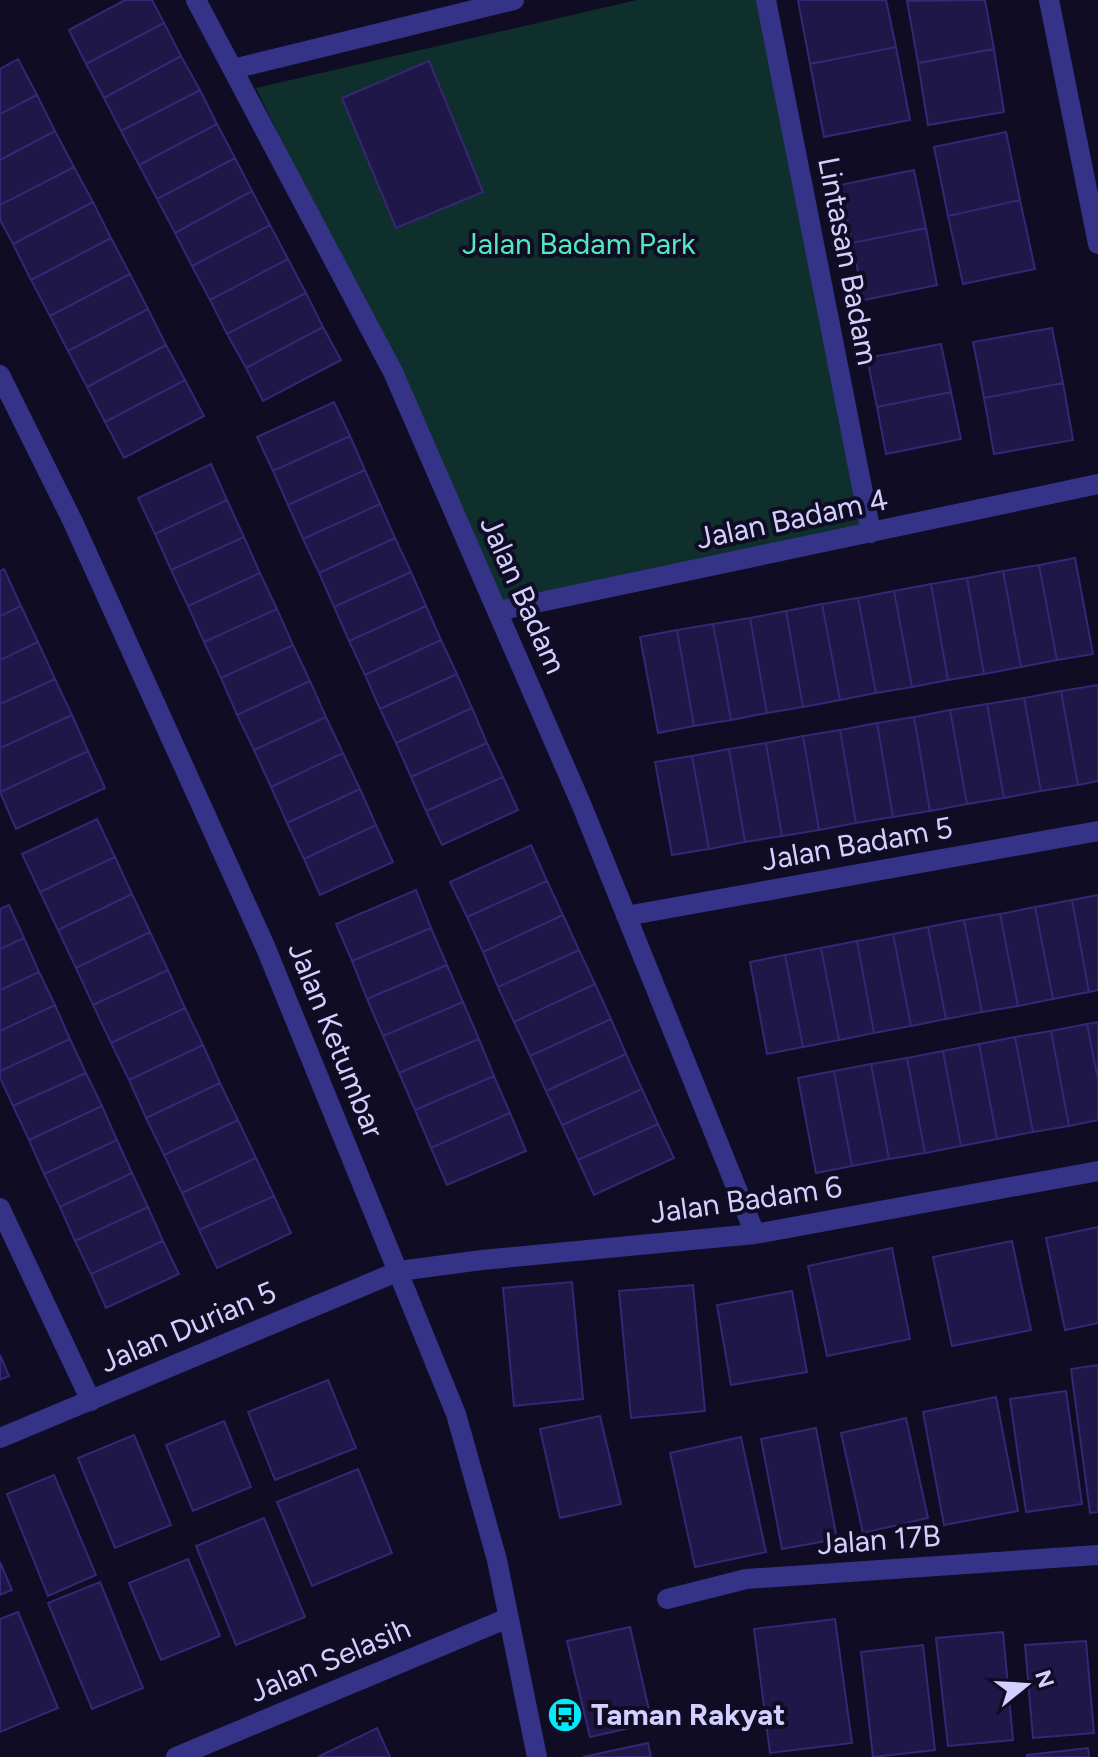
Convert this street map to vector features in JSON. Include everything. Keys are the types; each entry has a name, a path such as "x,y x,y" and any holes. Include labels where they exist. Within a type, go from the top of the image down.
{"street":[{"name":"Jalan Badam","path":"196,0 393,372 578,795 755,1234"},
{"path":"233,69 514,0"},
{"name":"Lintasan Badam","path":"766,0 871,533"},
{"path":"1049,0 1094,208 1098,244"},
{"name":"Jalan Ketumbar","path":"0,375 73,522 265,946 456,1414 497,1560 537,1757"},
{"name":"Jalan Badam 4","path":"498,611 1098,484"},
{"name":"Jalan Badam 5","path":"626,916 1098,831"},
{"name":"Jalan Badam 6","path":"399,1271 755,1234 1098,1171"},
{"path":"0,1208 91,1401"},
{"name":"Jalan Durian 5","path":"0,1438 399,1271"},
{"name":"Jalan 17B","path":"667,1599 746,1579 1098,1555"},
{"name":"Jalan Selasih","path":"176,1757 508,1618"}],"green space":[{"name":"Jalan Badam Park","path":"637,0 756,0 871,533 498,611 393,372 256,88"}],"building":[{"path":"125,0 152,0 164,23 86,64 69,30"},
{"path":"798,0 886,0 896,47 810,64"},
{"path":"985,0 994,49 918,63 907,1"},
{"path":"164,23 181,56 104,98 86,64"},
{"path":"896,47 910,120 824,137 810,64"},
{"path":"994,49 1004,112 928,125 918,63"},
{"path":"181,56 200,90 121,131 104,98"},
{"path":"18,59 37,95 0,114 0,69"},
{"path":"429,61 483,192 396,228 342,98"},
{"path":"200,90 217,124 139,165 121,131"},
{"path":"37,95 55,131 0,160 0,114"},
{"path":"217,124 235,158 157,199 139,165"},
{"path":"55,131 74,167 0,205 0,160"},
{"path":"1006,132 1020,200 948,216 934,147"},
{"path":"235,158 252,191 175,233 157,199"},
{"path":"74,167 93,202 13,244 0,220 0,205"},
{"path":"914,170 926,228 852,243 840,185"},
{"path":"252,191 270,225 192,266 175,233"},
{"path":"1020,200 1035,269 963,284 948,216"},
{"path":"93,202 111,238 31,280 13,244"},
{"path":"270,225 288,259 210,300 192,266"},
{"path":"926,228 937,285 864,300 852,243"},
{"path":"111,238 130,274 50,316 31,280"},
{"path":"288,259 306,293 227,334 210,300"},
{"path":"130,274 148,309 68,351 50,316"},
{"path":"306,293 323,327 246,368 227,334"},
{"path":"148,309 166,345 87,387 68,351"},
{"path":"323,327 341,360 263,401 246,368"},
{"path":"1052,328 1063,383 984,398 973,342"},
{"path":"941,344 951,392 877,407 867,358"},
{"path":"166,345 185,380 105,422 87,387"},
{"path":"185,380 204,416 124,458 105,422"},
{"path":"1063,383 1073,440 994,454 984,398"},
{"path":"951,392 961,439 886,454 877,407"},
{"path":"334,402 350,436 273,471 257,437"},
{"path":"350,436 365,470 288,505 273,471"},
{"path":"211,464 227,500 155,534 138,498"},
{"path":"365,470 380,504 303,539 288,505"},
{"path":"227,500 244,537 171,570 155,534"},
{"path":"380,504 395,538 319,573 303,539"},
{"path":"244,537 260,573 188,606 171,570"},
{"path":"395,538 411,572 334,607 319,573"},
{"path":"1075,558 1093,654 1057,660 1039,565"},
{"path":"1039,565 1057,660 1021,667 1003,571"},
{"path":"4,569 21,606 0,616 0,571"},
{"path":"1003,571 1021,667 984,674 967,578"},
{"path":"411,572 426,606 349,641 334,607"},
{"path":"260,573 277,609 204,642 188,606"},
{"path":"967,578 984,674 948,680 931,584"},
{"path":"931,584 948,680 912,687 894,591"},
{"path":"894,591 912,687 876,693 858,598"},
{"path":"858,598 876,693 840,700 822,604"},
{"path":"822,604 840,700 803,707 786,611"},
{"path":"21,606 38,642 0,660 0,616"},
{"path":"426,606 441,640 365,675 349,641"},
{"path":"277,609 293,645 221,678 204,642"},
{"path":"786,611 803,707 767,713 750,618"},
{"path":"750,618 767,713 731,720 713,624"},
{"path":"713,624 731,720 694,726 677,630"},
{"path":"677,630 694,726 658,733 640,637"},
{"path":"441,640 457,674 380,709 365,675"},
{"path":"38,642 55,679 0,704 0,660"},
{"path":"293,645 310,681 237,715 221,678"},
{"path":"457,674 472,708 396,743 380,709"},
{"path":"55,679 72,715 0,748 0,704"},
{"path":"310,681 326,717 254,750 237,715"},
{"path":"1098,685 1098,781 1078,785 1061,691"},
{"path":"1061,691 1078,785 1041,791 1024,698"},
{"path":"1024,698 1041,791 1004,798 987,704"},
{"path":"987,704 1004,798 967,804 950,710"},
{"path":"472,708 487,743 411,777 396,743"},
{"path":"950,710 967,804 930,811 914,717"},
{"path":"72,715 88,751 0,792 0,748"},
{"path":"326,717 343,753 271,787 254,750"},
{"path":"914,717 930,811 893,817 877,723"},
{"path":"877,723 893,817 856,823 840,730"},
{"path":"840,730 856,823 819,830 803,736"},
{"path":"803,736 819,830 782,836 766,743"},
{"path":"487,743 503,777 426,811 411,777"},
{"path":"766,743 782,836 745,842 729,749"},
{"path":"729,749 745,842 709,849 692,756"},
{"path":"88,751 105,788 16,829 0,792"},
{"path":"343,753 360,789 287,823 271,787"},
{"path":"692,756 709,849 672,855 655,762"},
{"path":"503,777 518,810 442,845 426,811"},
{"path":"360,789 376,825 304,859 287,823"},
{"path":"97,819 115,857 40,892 22,854"},
{"path":"376,825 393,862 320,895 304,859"},
{"path":"531,845 547,881 467,917 450,882"},
{"path":"115,857 132,894 58,930 40,892"},
{"path":"547,881 563,915 483,952 467,917"},
{"path":"416,890 431,928 352,961 336,924"},
{"path":"132,894 150,932 76,968 58,930"},
{"path":"1098,895 1098,990 1089,992 1072,900"},
{"path":"1072,900 1089,992 1053,999 1035,907"},
{"path":"9,905 24,938 0,949 0,909"},
{"path":"1035,907 1053,999 1018,1006 1000,914"},
{"path":"1000,914 1018,1006 982,1012 964,920"},
{"path":"563,915 579,950 498,987 483,952"},
{"path":"964,920 982,1012 946,1019 928,927"},
{"path":"928,927 946,1019 911,1026 893,934"},
{"path":"431,928 447,965 367,999 352,961"},
{"path":"150,932 168,970 93,1005 76,968"},
{"path":"893,934 911,1026 874,1033 857,941"},
{"path":"24,938 39,972 0,990 0,949"},
{"path":"857,941 874,1033 839,1040 821,948"},
{"path":"821,948 839,1040 803,1047 785,955"},
{"path":"579,950 595,984 514,1022 498,987"},
{"path":"785,955 803,1047 767,1054 750,962"},
{"path":"447,965 463,1002 383,1036 367,999"},
{"path":"168,970 185,1008 111,1043 93,1005"},
{"path":"39,972 55,1005 0,1031 0,990"},
{"path":"595,984 611,1019 530,1056 514,1022"},
{"path":"463,1002 479,1039 399,1073 383,1036"},
{"path":"55,1005 70,1039 0,1071 0,1031"},
{"path":"185,1008 203,1045 129,1080 111,1043"},
{"path":"611,1019 626,1054 546,1091 530,1056"},
{"path":"1098,1022 1098,1080 1087,1024"},
{"path":"1087,1024 1098,1080 1098,1120 1069,1126 1051,1031"},
{"path":"1051,1031 1069,1126 1033,1132 1015,1037"},
{"path":"1015,1037 1033,1132 997,1139 979,1044"},
{"path":"70,1039 86,1073 13,1106 0,1078 0,1071"},
{"path":"479,1039 494,1076 415,1110 399,1073"},
{"path":"979,1044 997,1139 961,1146 943,1051"},
{"path":"203,1045 220,1083 146,1118 129,1080"},
{"path":"943,1051 961,1146 925,1153 907,1058"},
{"path":"626,1054 642,1089 562,1125 546,1091"},
{"path":"907,1058 925,1153 889,1159 871,1064"},
{"path":"871,1064 889,1159 852,1166 834,1071"},
{"path":"834,1071 852,1166 816,1173 798,1078"},
{"path":"86,1073 102,1106 29,1140 13,1106"},
{"path":"494,1076 510,1113 431,1148 415,1110"},
{"path":"220,1083 238,1120 164,1155 146,1118"},
{"path":"642,1089 658,1124 578,1160 562,1125"},
{"path":"102,1106 117,1140 44,1174 29,1140"},
{"path":"510,1113 526,1151 447,1185 431,1148"},
{"path":"238,1120 256,1158 182,1193 164,1155"},
{"path":"658,1124 674,1158 594,1195 578,1160"},
{"path":"117,1140 132,1173 60,1207 44,1174"},
{"path":"256,1158 274,1196 199,1230 182,1193"},
{"path":"132,1173 148,1207 75,1241 60,1207"},
{"path":"274,1196 291,1233 217,1268 199,1230"},
{"path":"148,1207 163,1241 91,1274 75,1241"},
{"path":"1098,1227 1098,1323 1065,1330 1046,1238"},
{"path":"163,1241 179,1274 106,1308 91,1274"},
{"path":"1012,1241 1031,1330 952,1346 933,1257"},
{"path":"892,1248 910,1339 827,1356 808,1266"},
{"path":"572,1282 583,1399 514,1406 503,1288"},
{"path":"693,1285 705,1411 631,1418 619,1291"},
{"path":"792,1291 807,1372 731,1385 717,1305"},
{"path":"0,1355 9,1376 0,1380"},
{"path":"1098,1365 1098,1512 1090,1513 1071,1369"},
{"path":"328,1380 356,1448 275,1480 248,1412"},
{"path":"1066,1391 1082,1504 1026,1512 1010,1399"},
{"path":"996,1397 1018,1511 944,1525 923,1412"},
{"path":"600,1416 621,1504 560,1518 540,1429"},
{"path":"906,1418 928,1518 863,1533 841,1433"},
{"path":"224,1421 251,1487 193,1511 166,1445"},
{"path":"816,1428 837,1539 782,1549 761,1439"},
{"path":"134,1435 171,1525 115,1548 78,1458"},
{"path":"741,1437 766,1552 695,1567 670,1453"},
{"path":"358,1469 392,1553 312,1586 277,1502"},
{"path":"54,1475 96,1575 48,1596 7,1494"},
{"path":"264,1518 305,1617 236,1645 196,1546"},
{"path":"188,1559 220,1636 161,1660 129,1583"},
{"path":"0,1562 12,1590 0,1595"},
{"path":"100,1582 143,1688 92,1709 48,1603"},
{"path":"18,1612 58,1708 0,1732 0,1619"},
{"path":"835,1619 852,1743 770,1753 754,1629"},
{"path":"630,1627 652,1723 590,1737 567,1641"},
{"path":"1003,1632 1013,1740 948,1746 936,1638"},
{"path":"1086,1641 1094,1733 1033,1738 1025,1645"},
{"path":"923,1645 935,1750 873,1757 861,1652"},
{"path":"377,1728 390,1757 318,1757"},
{"path":"648,1743 651,1757 583,1757"},
{"path":"1088,1748 1089,1757 1027,1757 1027,1755"}],"place":[{"name":"Taman Rakyat","path":"565,1715"}]}
